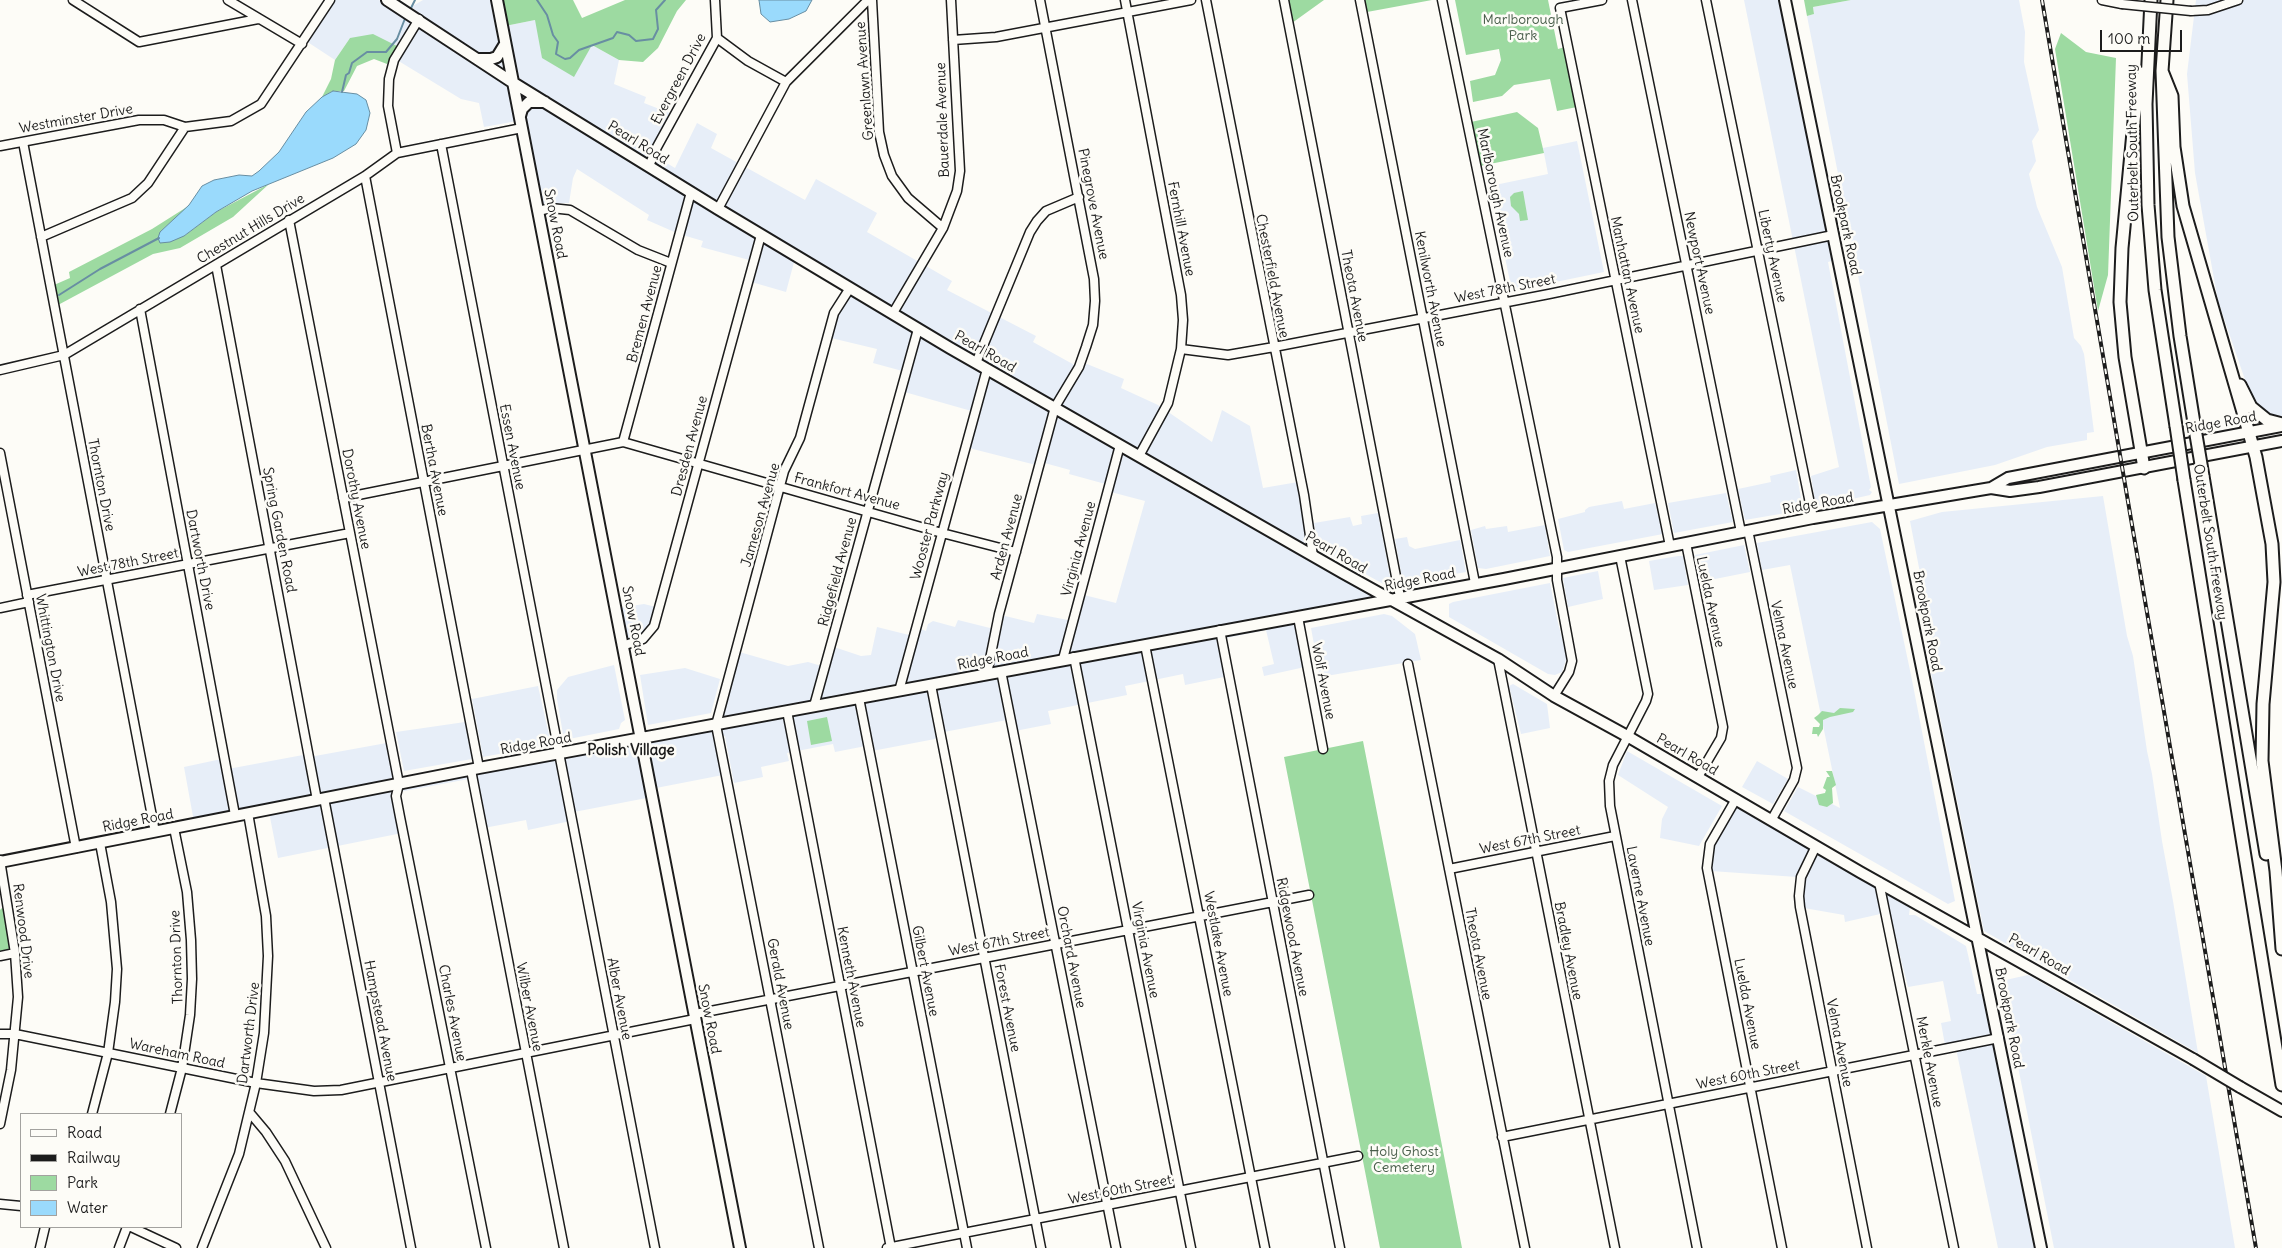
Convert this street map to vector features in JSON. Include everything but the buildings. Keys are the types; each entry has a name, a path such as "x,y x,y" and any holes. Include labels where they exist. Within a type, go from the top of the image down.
{"highway":[{"name":"Outerbelt South Freeway","path":"2151,0 2147,68 2146,152 2150,242 2161,335 2282,1085"},
{"name":"Outerbelt South Freeway","path":"2167,0 2162,72 2168,237 2179,328 2282,950"},
{"path":"2144,468 2125,357 2120,302 2122,248 2137,90 2147,68"},
{"path":"2162,72 2172,96 2174,147 2182,201 2253,447 2274,558 2274,582 2263,704 2262,760 2276,871 2282,950"},
{"path":"2224,349 2251,407 2267,420 2282,425"}],"main road":[{"name":"Pearl Road","path":"387,0 512,82 718,210 918,329 1313,556 1395,598 1498,659 1554,696 2282,1111"},
{"name":"Snow Road","path":"497,0 740,1248"},
{"name":"Brookpark Road","path":"1785,0 1979,937 2041,1248"},
{"path":"478,59 497,57 505,44"},
{"path":"520,116 522,109 529,102 546,102"},
{"name":"Ridge Road","path":"1991,488 2008,478 2282,425"},
{"name":"Ridge Road","path":"0,862 475,769 931,685 1001,670 1298,617 1813,518 1991,488 2010,491 2144,468 2282,441"}],"street":[{"path":"73,0 139,42 258,19"},
{"path":"228,0 302,44"},
{"path":"41,236 132,198 148,183 185,127 231,121 261,104 330,0"},
{"name":"Evergreen Drive","path":"649,166 657,147 717,38 715,0"},
{"path":"718,210 786,82 870,0"},
{"name":"Greenlawn Avenue","path":"870,0 879,132 884,155 892,176 908,198 943,228"},
{"name":"Bauerdale Avenue","path":"892,313 943,228 957,191 960,171 951,0"},
{"name":"Pinegrove Avenue","path":"1040,0 1094,279 1093,324 1079,367 1055,407"},
{"name":"Fernhill Avenue","path":"1125,0 1181,295 1183,320 1181,349 1168,403 1139,456"},
{"path":"953,40 996,37 1191,0"},
{"name":"Chesterfield Avenue","path":"1206,0 1304,495 1313,556"},
{"name":"Theota Avenue","path":"1284,0 1349,332 1395,598"},
{"name":"Kenilworth Avenue","path":"1360,0 1475,583"},
{"name":"Marlborough Avenue","path":"1442,0 1557,557 1557,580 1572,661 1568,673 1554,696"},
{"name":"Manhattan Avenue","path":"1602,0 1560,8 1670,546"},
{"name":"Newport Avenue","path":"1632,0 1686,264 1744,531"},
{"name":"Liberty Avenue","path":"1706,0 1813,518"},
{"path":"2102,0 2122,4 2191,11 2208,10 2238,0"},
{"path":"398,152 388,106 389,79 411,15"},
{"path":"717,38 748,61 786,82"},
{"name":"Westminster Drive","path":"0,146 139,120 164,120 185,127"},
{"name":"Chestnut Hills Drive","path":"0,370 64,355 365,176 398,152 522,128"},
{"name":"Thornton Drive","path":"22,142 155,832"},
{"name":"Essen Avenue","path":"441,144 560,754"},
{"name":"Bertha Avenue","path":"365,176 424,482 475,769"},
{"name":"Bremen Avenue","path":"623,442 691,192"},
{"path":"976,363 1030,232 1046,211 1078,197"},
{"path":"538,211 557,208 576,213 638,250 672,263"},
{"name":"Dorothy Avenue","path":"289,220 399,784"},
{"name":"Dresden Avenue","path":"622,646 643,639 654,626 761,235"},
{"name":"West 78th Street","path":"1181,349 1228,355 1274,348 1833,235"},
{"name":"Spring Garden Road","path":"216,265 270,549 321,799"},
{"name":"Jameson Avenue","path":"716,725 784,471 800,438 834,314 850,288"},
{"name":"Dartworth Drive","path":"140,310 235,816"},
{"name":"Ridgefield Avenue","path":"814,706 918,329"},
{"name":"Wooster Parkway","path":"899,691 987,369"},
{"name":"Arden Avenue","path":"987,674 999,614 1055,407"},
{"name":"Frankfort Avenue","path":"344,498 623,442 868,510 942,533 1016,552"},
{"name":"Virginia Avenue","path":"1063,659 1120,444"},
{"name":"Whittington Drive","path":"0,453 76,848"},
{"name":"Velma Avenue","path":"1744,531 1796,768 1794,780 1772,819"},
{"name":"West 78th Street","path":"0,608 28,598 106,579 350,533"},
{"name":"Luelda Avenue","path":"1686,543 1723,727 1721,738 1698,777"},
{"name":"Laverne Avenue","path":"1620,556 1648,692 1646,701 1614,764 1609,781 1610,806 1697,1248"},
{"name":"Wolf Avenue","path":"1298,617 1323,749"},
{"name":"Ridgewood Avenue","path":"1220,630 1340,1248"},
{"name":"Westlake Avenue","path":"1145,645 1265,1248"},
{"name":"Virginia Avenue","path":"1074,657 1191,1248"},
{"name":"Bradley Avenue","path":"1498,659 1615,1248"},
{"name":"Theota Avenue","path":"1408,664 1524,1248"},
{"name":"Orchard Avenue","path":"1001,670 1116,1248"},
{"name":"Forest Avenue","path":"931,685 1040,1248"},
{"name":"Gilbert Avenue","path":"859,698 967,1248"},
{"name":"Kenneth Avenue","path":"787,711 890,1248"},
{"name":"Gerald Avenue","path":"716,725 819,1248"},
{"name":"Alber Avenue","path":"560,754 655,1248"},
{"name":"Wilber Avenue","path":"475,769 525,1054 564,1248"},
{"name":"Charles Avenue","path":"399,784 396,796 486,1248"},
{"name":"Hampstead Avenue","path":"321,799 380,1082 411,1248"},
{"name":"Luelda Avenue","path":"1736,799 1710,844 1707,865 1782,1248"},
{"name":"Dartworth Drive","path":"202,1248 239,1154 256,1083 266,1016 268,956 263,888 248,813"},
{"name":"Thornton Drive","path":"170,1113 182,1068 190,1015 191,940 187,892 174,828"},
{"name":"West 67th Street","path":"1449,869 1615,836"},
{"path":"92,1113 108,1053 115,1002 116,949 111,902 100,843"},
{"name":"Velma Avenue","path":"1816,846 1801,877 1799,896 1867,1248"},
{"name":"Renwood Drive","path":"0,862 7,895 15,953 18,998 15,1034 0,1124"},
{"name":"Merkle Avenue","path":"1879,882 1954,1248"},
{"path":"0,903 7,895"},
{"name":"West 67th Street","path":"380,1082 525,1054 770,999 1309,895"},
{"path":"0,956 15,953"},
{"name":"Wareham Road","path":"0,1034 15,1034 256,1083 314,1091 341,1090 380,1082"},
{"name":"West 60th Street","path":"1502,1137 1999,1038"},
{"path":"250,1113 266,1132 285,1161 326,1248"},
{"name":"West 60th Street","path":"890,1248 1358,1156"},
{"path":"0,1204 20,1206"},
{"path":"40,1248 46,1228"},
{"path":"120,1248 127,1228"},
{"path":"134,1228 176,1248"}],"shaded area":[{"path":"333,0 379,0 510,85 517,121 484,127 479,103 461,99 392,57 350,38 335,60 306,41"},
{"path":"423,0 490,0 504,71 411,7"},
{"path":"1744,0 1782,0 1835,260 1828,262 1871,487 1869,490 1872,492 1870,495 1816,507 1811,476 1839,467"},
{"path":"1851,0 2019,0 2025,32 2024,62 2039,130 2032,141 2036,161 2029,174 2037,207 2062,267 2074,338 2081,346 2084,354 2094,432 2087,433 2087,440 2047,447 1995,465 1899,484 1807,16 1814,14 1813,7"},
{"path":"2196,0 2282,0 2282,421 2255,409 2218,301 2195,173 2187,74"},
{"path":"535,20 592,45 619,60 614,84 646,97 644,103 672,114 648,152 675,168 697,123 717,134 711,148 805,200 816,179 877,213 867,232 952,281 947,290 1036,336 1033,342 1078,367 1087,364 1124,379 1121,388 1158,405 1212,442 1222,410 1250,426 1263,488 1298,482 1310,553 1387,599 1295,615 1305,667 1264,676 1262,667 1274,664 1266,630 1217,640 1224,677 1185,685 1183,674 1125,686 1127,695 1048,711 1051,724 1015,731 1012,719 944,732 935,739 872,751 871,745 835,752 833,744 787,753 789,761 761,767 763,777 734,783 725,736 720,737 728,774 656,788 657,796 574,812 575,820 528,830 526,820 484,828 474,778 399,792 407,832 278,858 268,807 194,822 184,767 226,758 228,769 303,755 304,758 392,742 401,784 718,726 736,651 788,666 808,662 825,667 831,646 861,656 871,655 877,627 913,636 915,627 926,631 928,624 933,621 955,627 958,620 998,630 1001,615 1034,623 1037,614 1073,621 1080,594 1116,603 1145,501 1107,491 1109,485 1069,474 1070,470 1041,462 1040,466 965,447 975,412 901,391 906,372 873,363 877,349 827,337 836,309 853,283 797,251 786,292 748,281 753,261 701,247 703,241 679,234 647,220 649,215 577,169 573,178 569,203 540,204 505,26"},
{"path":"1577,141 1604,272 1512,291 1490,186 1548,174 1543,148"},
{"path":"1796,470 1803,510 1745,520 1738,489 1771,482 1770,476"},
{"path":"1726,493 1733,522 1674,533 1668,503"},
{"path":"2103,496 2127,636 2133,656 2147,751 2198,1053 1984,931 1929,663 1937,661 1910,521 1942,512"},
{"path":"1622,501 1624,509 1655,503 1663,534 1568,552 1564,550 1558,519 1585,512 1589,507"},
{"path":"1378,513 1391,582 1387,586 1320,549 1314,523 1350,517 1353,526 1362,524 1361,516"},
{"path":"1872,522 1880,529 1911,675 1955,901 1948,904 1784,811 1798,787 1840,808 1790,565 1762,570 1757,543"},
{"path":"1545,525 1550,556 1486,569 1478,568 1471,530 1485,526 1486,529 1507,526 1508,532"},
{"path":"1407,537 1409,546 1415,549 1460,540 1466,572 1403,583 1395,539"},
{"path":"1744,545 1750,572 1700,582 1695,555"},
{"path":"1683,556 1688,585 1654,590 1649,561"},
{"path":"1598,571 1603,599 1568,607 1563,578"},
{"path":"1550,583 1567,657 1562,672 1555,675 1548,674 1449,617 1449,604 1453,602"},
{"path":"644,604 656,607 651,625 639,638 625,643 618,608"},
{"path":"1384,614 1392,616 1415,634 1421,660 1320,677 1311,628"},
{"path":"614,665 625,720 621,723 619,729 564,740 557,690 568,677"},
{"path":"685,668 720,679 711,713 648,725 640,675"},
{"path":"1513,684 1547,704 1550,728 1521,734 1509,686"},
{"path":"538,686 551,744 483,757 472,699"},
{"path":"465,722 472,759 404,771 396,732"},
{"path":"1627,751 1722,806 1699,846 1660,838 1662,819 1668,807 1618,775"},
{"path":"1757,761 1788,779 1773,804 1742,787"},
{"path":"1737,808 1910,907 1909,915 1915,915 1966,946 1977,994 1982,994 2036,1248 1998,1248 1955,1044 1945,1045 1941,1023 1951,1021 1943,981 1908,987 1889,912 1845,922 1844,915 1804,908 1797,877 1711,871 1712,853 1721,831"},
{"path":"2028,975 2206,1076 2235,1248 2054,1248 2001,981"}],"green space":[{"path":"500,0 573,0 582,18 625,0 686,0 677,11 658,48 643,62 619,60 592,45 574,77 542,58 535,20 505,26"},
{"path":"1288,0 1324,0 1292,23"},
{"path":"1364,0 1432,0 1367,12"},
{"name":"Marlborough Park","path":"1455,0 1548,0 1558,49 1565,47 1577,107 1557,111 1550,79 1514,85 1502,96 1473,102 1470,81 1495,75 1501,60 1499,49 1466,55"},
{"path":"1804,0 1851,0 1813,7 1814,14 1807,16"},
{"path":"2061,33 2086,52 2116,58 2108,275 2098,311 2055,49"},
{"path":"373,34 397,46 387,64 374,59 357,66 344,91 333,91 322,97 331,79 335,60 350,38"},
{"path":"1517,112 1538,128 1544,153 1480,166 1471,122"},
{"path":"269,184 233,217 180,248 153,254 58,305 54,285 70,278 69,272 152,229 190,205 160,232 184,236 216,212"},
{"path":"1523,191 1528,220 1520,221 1519,214 1511,206 1510,197 1514,193"},
{"path":"1840,708 1855,709 1853,712 1823,720 1823,729 1818,737 1817,734 1812,734 1813,727 1819,727 1820,724 1814,718 1822,711 1834,713"},
{"path":"827,717 832,741 811,745 807,721"},
{"name":"Holy Ghost Cemetery","path":"1363,741 1462,1248 1380,1248 1284,757"},
{"path":"1826,771 1832,771 1836,785 1832,788 1833,803 1827,807 1819,805 1816,795 1825,793 1826,790 1823,788 1827,777 1830,777"},
{"path":"2,908 6,910 12,949 0,953 0,910"}],"water":[{"path":"759,0 812,0 806,11 789,19 770,22 761,14"},
{"path":"333,91 357,94 366,100 370,113 366,130 356,144 333,158 252,191 216,212 184,236 170,242 160,243 158,238 160,232 189,205 202,186 214,180 239,175 252,176 259,171 279,152 306,112 322,97"}],"waterway":[{"path":"410,10 415,0"},
{"path":"537,0 547,15 553,35 558,42 556,54 565,59 570,58 579,50 613,38 617,32 629,35 636,41 653,39 658,29 656,10 665,0"},
{"path":"342,92 346,75 349,73 352,63 367,52 386,52 397,39 406,16"},
{"path":"59,295 100,269 159,238"}],"railway":[{"path":"2042,0 2256,1248"}],"district":[{"name":"Polish Village","path":"631,751"}]}
